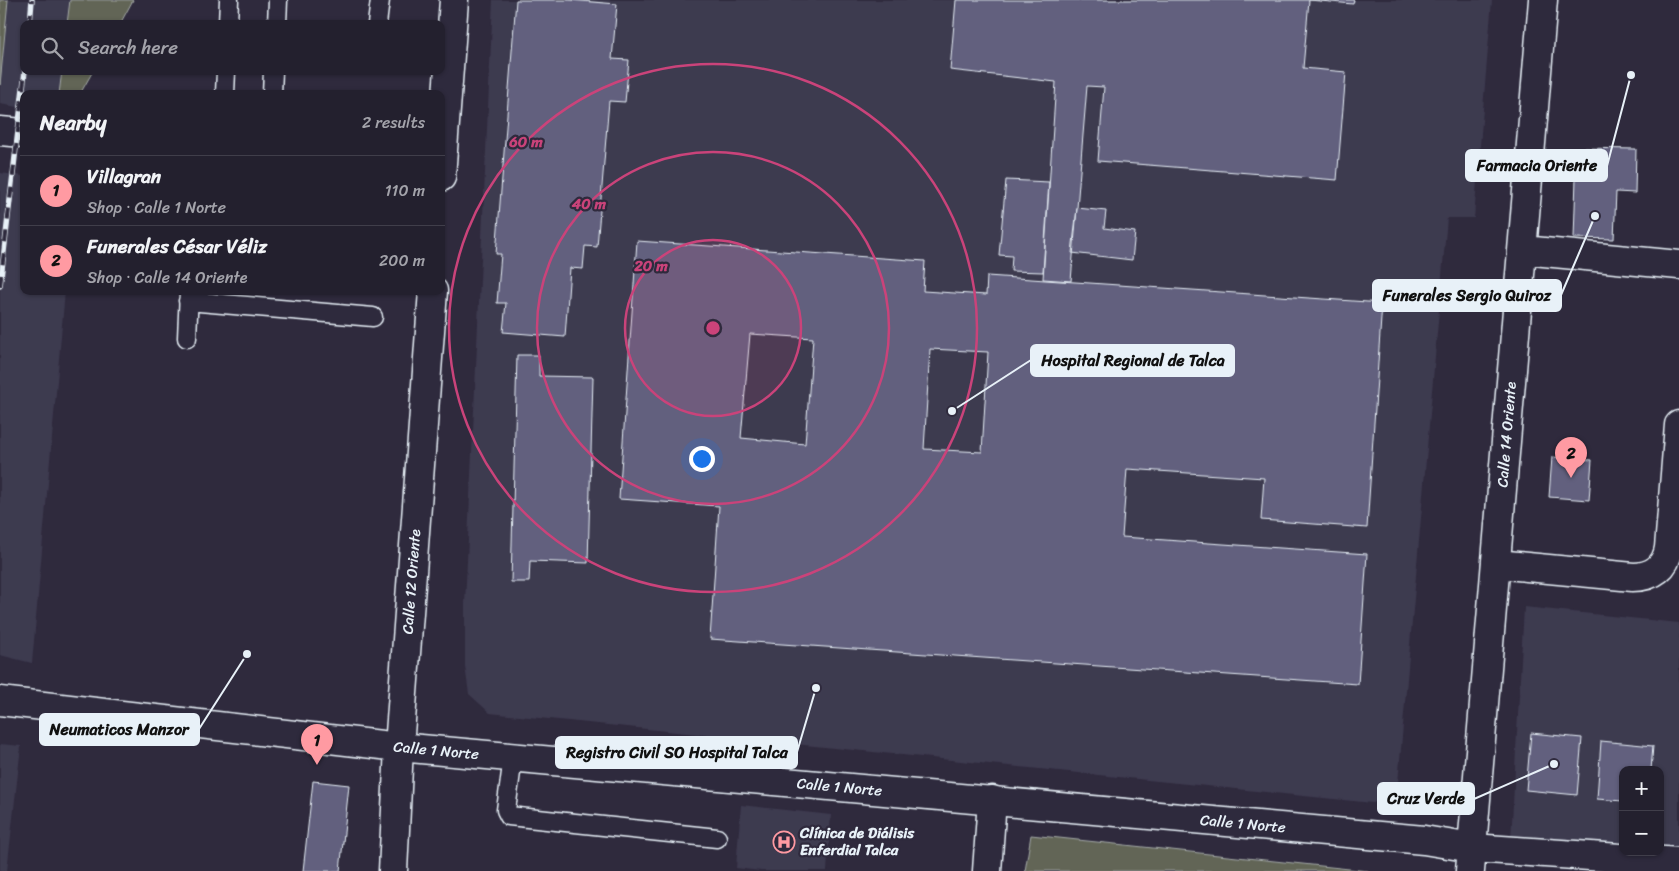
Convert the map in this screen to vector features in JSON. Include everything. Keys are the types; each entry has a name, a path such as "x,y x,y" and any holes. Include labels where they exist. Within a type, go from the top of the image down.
{"street":[{"path":"445,127 454,0"},
{"name":"Calle 14 Oriente","path":"1471,860 1544,0"},
{"path":"0,131 20,133"},
{"path":"1523,250 1679,265"},
{"name":"Calle 12 Oriente","path":"393,871 398,747 433,295"},
{"path":"1496,564 1633,578 1649,576 1656,571 1663,565 1669,548 1679,425"},
{"name":"Calle 1 Norte","path":"0,701 398,747 1414,840 1471,860 1679,862"},
{"path":"987,871 992,800"}],"lane":[{"path":"228,20 230,0"},
{"path":"277,20 278,0"},
{"path":"378,20 380,0"},
{"path":"225,90 226,75"},
{"path":"272,90 273,75"},
{"path":"187,338 189,296 372,318"},
{"path":"512,757 506,810 509,816 717,838"}],"shaded area":[{"path":"0,0 84,0 82,20 20,20 20,75 74,75 64,90 20,90 20,107 0,104"},
{"path":"493,0 1492,0 1474,218 1447,218 1398,783 1388,796 1373,803 490,713 469,694 465,666 465,604"},
{"path":"0,173 20,176 20,295 65,295 32,663 0,655"},
{"path":"1524,607 1679,623 1679,853 1664,852 1664,766 1619,766 1619,849 1511,840"},
{"path":"0,744 21,746 7,871 0,871"},
{"name":"Clínica de Diálisis Enferdial Talca","path":"741,805 831,815 827,871 761,871 736,868"}],"green space":[{"path":"0,0 8,0 0,85"},
{"path":"70,0 133,0 122,20 68,20"},
{"path":"61,75 91,75 82,90 60,90"},
{"path":"1031,835 1368,871 1025,871"}],"building":[{"path":"516,0 569,0 617,4 612,59 629,60 625,102 609,101 597,247 585,246 583,269 570,268 565,337 503,332 506,303 497,303 501,254 496,254"},
{"path":"956,0 1309,0 1303,68 1346,72 1337,180 1098,161 1104,87 1087,86 1071,281 1043,279 1056,82 950,70"},
{"path":"1309,0 1354,0 1353,4"},
{"path":"1577,148 1636,149 1635,193 1616,192 1614,239 1574,238"},
{"path":"1006,180 1049,182 1043,272 1011,271 1012,256 999,255"},
{"path":"1077,208 1106,211 1104,228 1135,232 1132,260 1072,253"},
{"path":"637,241 925,261 923,291 986,295 987,276 1382,303 1367,528 1261,520 1264,478 1127,469 1122,537 1367,554 1358,684 710,639 719,506 619,499","holes":["750,334 813,338 805,444 741,438","930,349 988,352 982,452 924,449"]},
{"path":"517,355 539,355 539,376 593,377 588,563 530,561 529,582 511,582"},
{"path":"1552,457 1592,460 1589,500 1549,497"},
{"path":"1531,733 1582,738 1577,795 1526,790"},
{"path":"1601,741 1653,746 1651,766 1619,766 1619,801 1597,799"},
{"path":"313,781 349,785 340,871 303,871"}],"railway":[{"path":"30,20 32,0"},
{"path":"23,90 25,75"},
{"path":"0,286 20,114"}],"place":[{"name":"Farmacia Oriente","path":"1631,75"},
{"name":"Funerales Sergio Quiroz","path":"1595,216"},
{"name":"Hospital Regional de Talca","path":"952,411"},
{"name":"Funerales César Véliz","path":"1571,478"},
{"name":"Neumaticos Manzor","path":"247,654"},
{"name":"Registro Civil SO Hospital Talca","path":"816,688"},
{"name":"Cruz Verde","path":"1554,764"},
{"name":"Villagran","path":"317,765"},
{"name":"Clínica de Diálisis Enferdial Talca","path":"784,842"}]}
